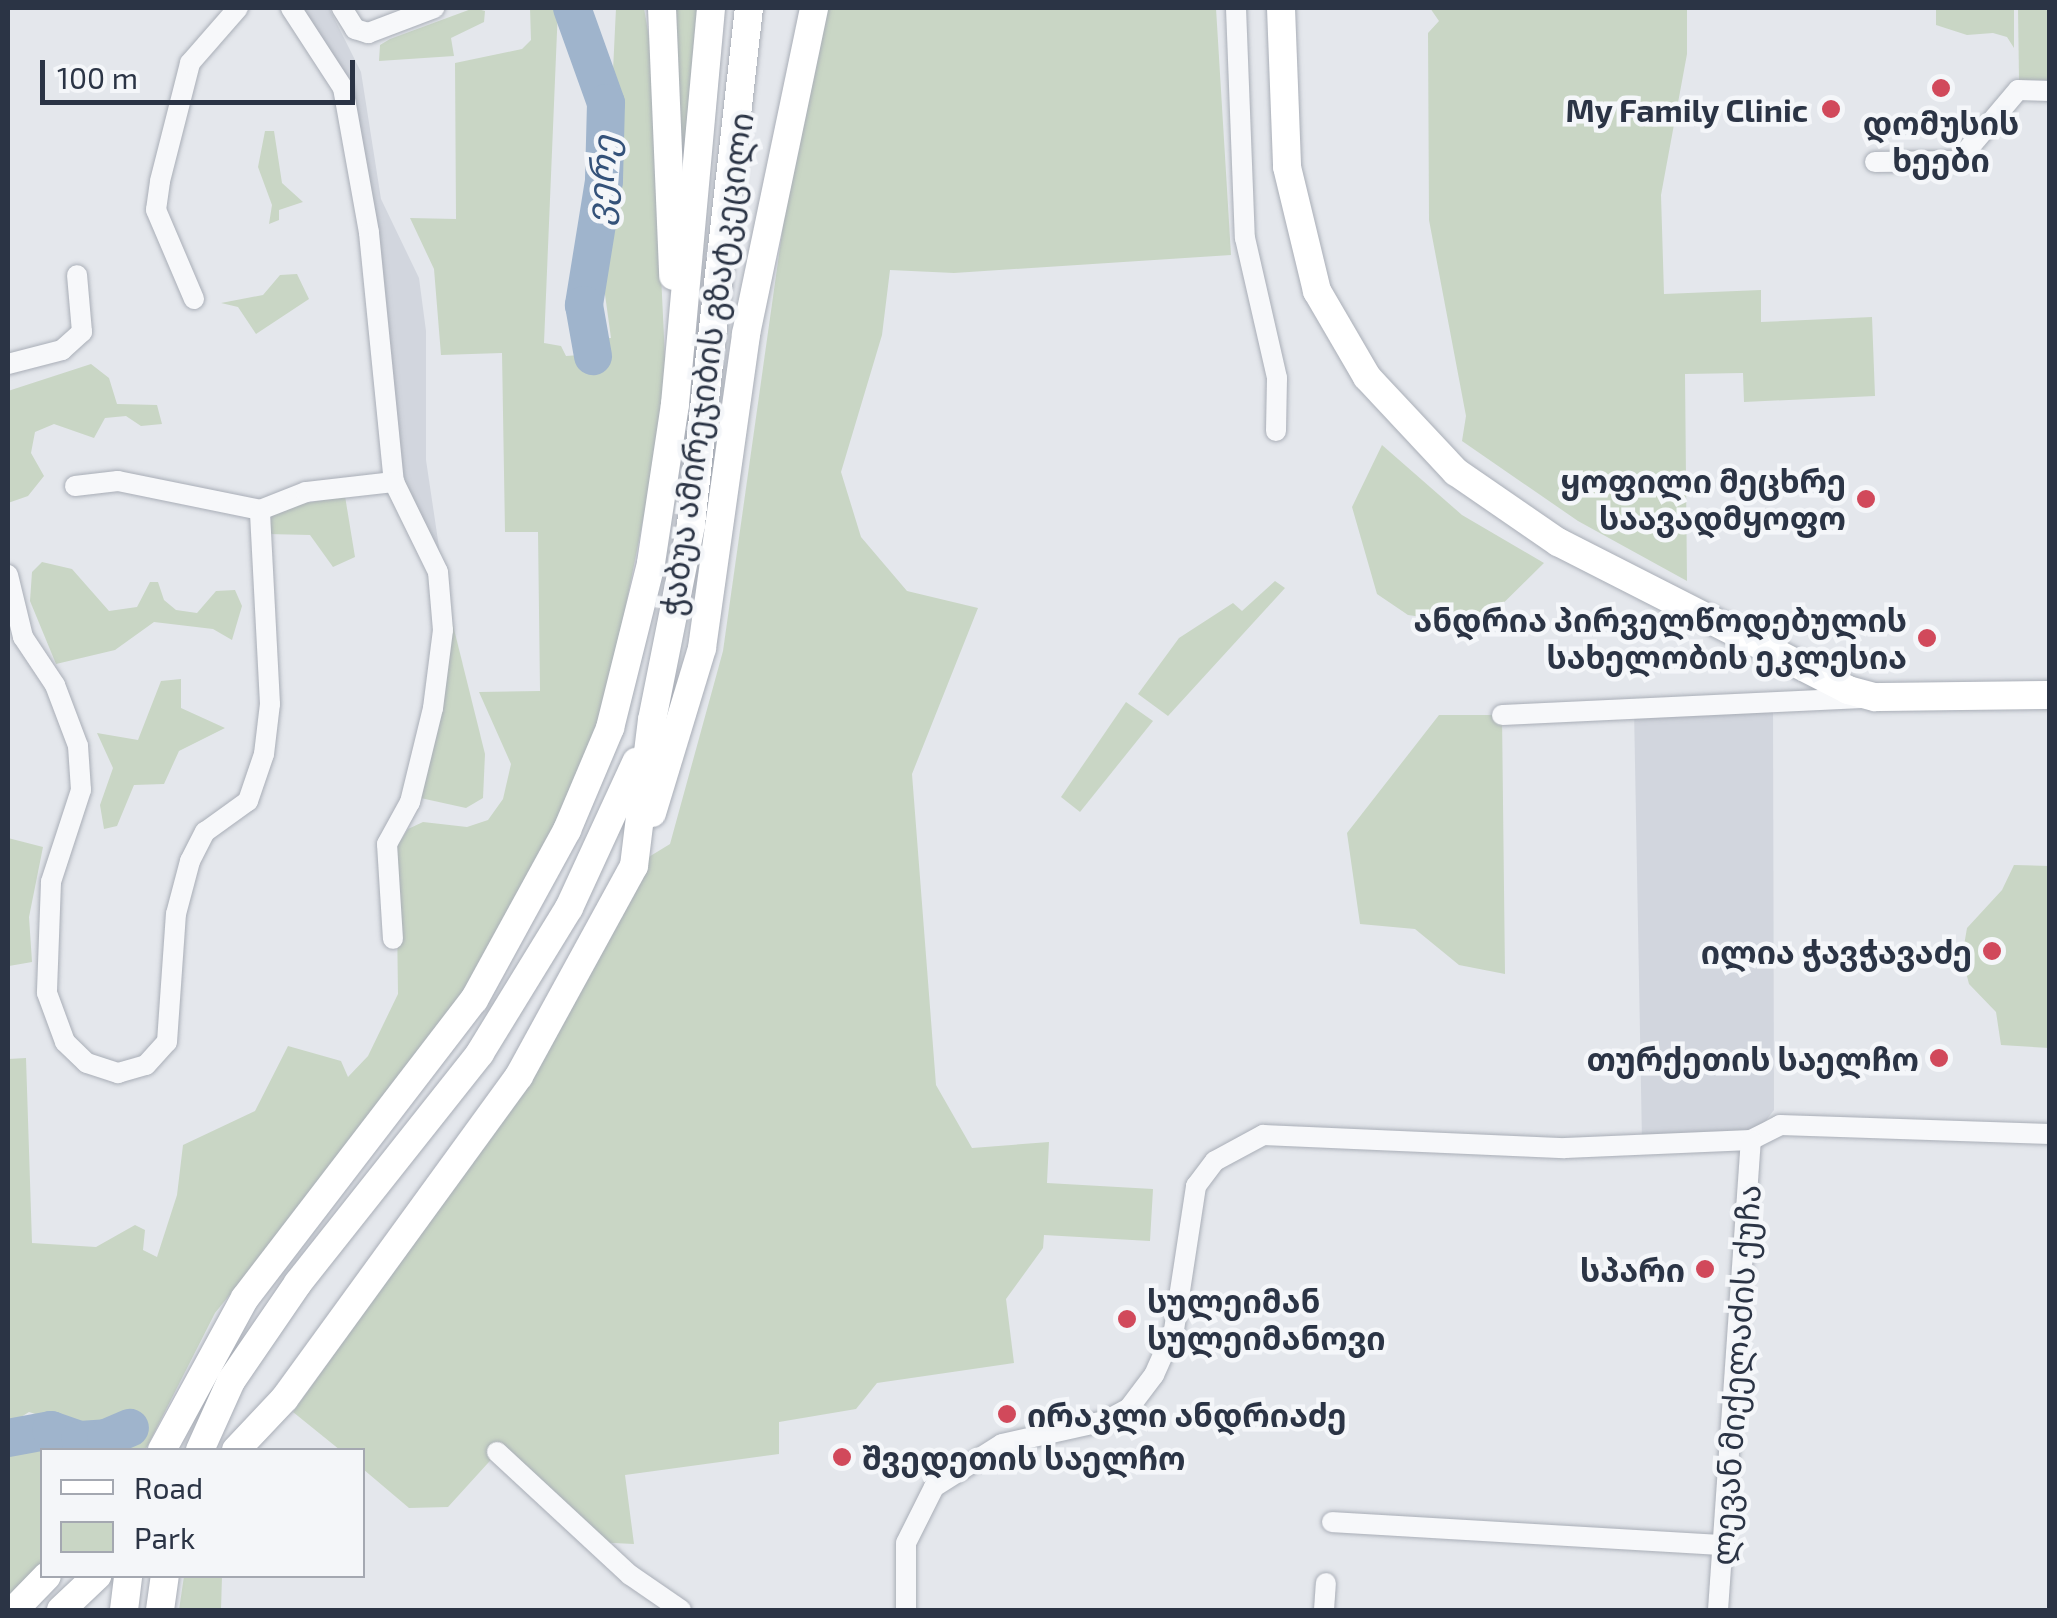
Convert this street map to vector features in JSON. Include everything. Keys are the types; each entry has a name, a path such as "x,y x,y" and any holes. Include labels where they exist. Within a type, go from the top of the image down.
{"main road":[{"path":"662,8 675,404"},
{"name":"ჭაბუა ამირეჯიბის გზატკეცილი","path":"162,1447 245,1298 474,1000 567,830 630,659 675,404 711,8"},
{"name":"ჭაბუა ამირეჯიბის გზატკეცილი","path":"238,1448 285,1398 518,1076 634,866 652,720 691,524 749,8"},
{"path":"634,866 702,648 746,334 814,8"},
{"path":"1281,8 1286,148 1306,258 1333,325 1402,420 1456,472 1558,542 1806,672 1875,697 2050,694"},
{"path":"691,524 746,334"},
{"name":"ჭაბუა ამირეჯიბის გზატკეცილი","path":"201,1448 232,1381 298,1283 480,1054 569,908 652,720"},
{"path":"14,1610 45,1578"},
{"path":"61,1610 95,1578"},
{"path":"124,1610 128,1578"},
{"path":"160,1610 165,1578"}],"street":[{"path":"194,299 156,210 160,181 190,63 238,8"},
{"path":"290,8 343,88 359,161 394,482 438,572 443,630 419,766 387,844 393,939"},
{"path":"342,8 355,28 368,33 434,8"},
{"path":"1236,8 1245,238 1277,378 1276,431"},
{"path":"1875,162 1958,161 2018,90 2050,91"},
{"path":"8,364 62,350 82,332 77,275"},
{"path":"74,486 118,482 260,510 306,492 394,482"},
{"path":"8,575 23,637 55,686 78,746 80,790 51,882 47,992 65,1042 87,1063 118,1073 146,1065 166,1042 176,914 190,861 205,832 248,802 264,754 270,704 260,510"},
{"path":"1502,715 1875,697"},
{"path":"906,1610 906,1543 934,1488 1002,1444 1105,1422 1129,1408 1146,1386 1174,1330 1196,1186 1215,1161 1263,1135 1564,1148 1751,1140 1780,1125 2050,1134"},
{"name":"ლევან მიქელაძის ქუჩა","path":"1718,1610 1751,1140"},
{"path":"498,1452 630,1574 681,1610"},
{"path":"1332,1522 1723,1545"},
{"path":"1324,1610 1326,1582"}],"shaded area":[{"path":"296,8 329,8 361,72 381,199 419,278 426,331 426,460 443,574 402,481 366,161"},
{"path":"1773,704 1774,1110 1751,1140 1642,1142 1634,709"}],"green space":[{"path":"474,8 485,11 484,22 451,38 454,56 379,61 380,45 390,39"},
{"path":"530,8 558,8 544,343 561,346 566,356 608,353 606,338 611,338 603,280 616,8 644,8 650,44 667,400 599,740 521,910 396,1089 215,1313 147,1447 99,1448 140,1440 126,1416 71,1425 29,1412 8,1425 8,1059 26,1058 32,1243 96,1247 135,1225 145,1230 143,1250 157,1257 177,1195 183,1145 255,1111 288,1046 341,1061 348,1077 368,1056 398,994 396,848 408,829 423,822 467,827 488,820 503,799 511,764 479,692 540,691 538,532 505,532 502,353 441,355 434,269 410,218 456,219 455,63 522,49 531,40"},
{"path":"668,8 699,8 684,252"},
{"path":"822,8 1216,8 1231,255 954,273 890,270 882,335 841,472 861,537 907,591 978,608 912,774 936,1085 972,1148 1049,1142 1047,1183 1153,1189 1150,1241 1044,1235 1043,1248 1006,1299 1014,1363 877,1383 856,1409 779,1422 779,1454 625,1475 634,1544 593,1542 498,1452 448,1507 409,1508 365,1471 365,1448 338,1448 293,1412 418,1236 519,1076 634,866 670,844 723,651 785,212"},
{"path":"1430,8 1687,8 1687,54 1661,195 1664,294 1761,290 1761,322 1872,317 1875,396 1744,402 1743,373 1685,374 1687,581 1578,521 1462,441 1466,416 1429,220 1428,33 1439,21"},
{"path":"1936,8 2014,8 2014,48 2007,37 1993,33 1967,35 1936,25"},
{"path":"2018,8 2049,8 2049,80 2019,80"},
{"path":"265,131 274,131 282,183 303,202 279,210 279,220 269,224 272,205 258,167"},
{"path":"297,274 309,299 256,334 238,307 221,303 263,295 280,275"},
{"path":"91,364 109,378 117,404 157,405 162,424 141,426 126,416 105,418 94,438 54,424 35,432 31,453 44,476 28,496 8,503 8,391"},
{"path":"1382,445 1462,515 1544,563 1473,633 1449,621 1408,615 1377,594 1352,507"},
{"path":"345,496 355,557 333,567 310,535 267,534 272,515 285,507"},
{"path":"42,562 72,569 109,611 137,607 150,582 158,582 164,600 176,610 197,613 216,591 235,590 242,606 232,640 213,629 154,622 115,650 56,664 30,601 32,572"},
{"path":"1275,581 1285,588 1168,716 1138,694 1179,638 1233,603 1242,611"},
{"path":"449,609 485,754 483,798 466,808 416,797"},
{"path":"181,679 181,708 225,728 179,751 164,784 134,785 117,826 104,829 100,805 113,768 97,733 138,740 161,681"},
{"path":"1126,702 1153,721 1080,812 1061,797"},
{"path":"1439,715 1502,715 1505,974 1459,965 1415,929 1360,924 1347,833"},
{"path":"8,838 43,847 29,917 32,962 9,966"},
{"path":"2014,865 2049,866 2049,1048 2001,1045 1996,1012 1969,984 1962,957 1967,928 2002,890"},
{"path":"50,1434 84,1448 40,1448 40,1567 8,1604 8,1443"},
{"path":"184,1578 222,1578 221,1610 179,1610"}],"waterway":[{"name":"ვერე","path":"572,8 606,103 604,181 584,305 593,356"},
{"name":"ვერე","path":"8,1438 51,1430 80,1440 106,1438 130,1428"}],"place":[{"name":"დომუსის ხეები","path":"1941,88"},
{"name":"My Family Clinic","path":"1831,109"},
{"name":"ყოფილი მეცხრე საავადმყოფო","path":"1866,499"},
{"name":"ანდრია პირველწოდებულის სახელობის ეკლესია","path":"1927,638"},
{"name":"ილია ჭავჭავაძე","path":"1992,951"},
{"name":"თურქეთის საელჩო","path":"1939,1058"},
{"name":"სპარი","path":"1705,1269"},
{"name":"სულეიმან სულეიმანოვი","path":"1127,1319"},
{"name":"ირაკლი ანდრიაძე","path":"1007,1414"},
{"name":"შვედეთის საელჩო","path":"842,1457"}]}
